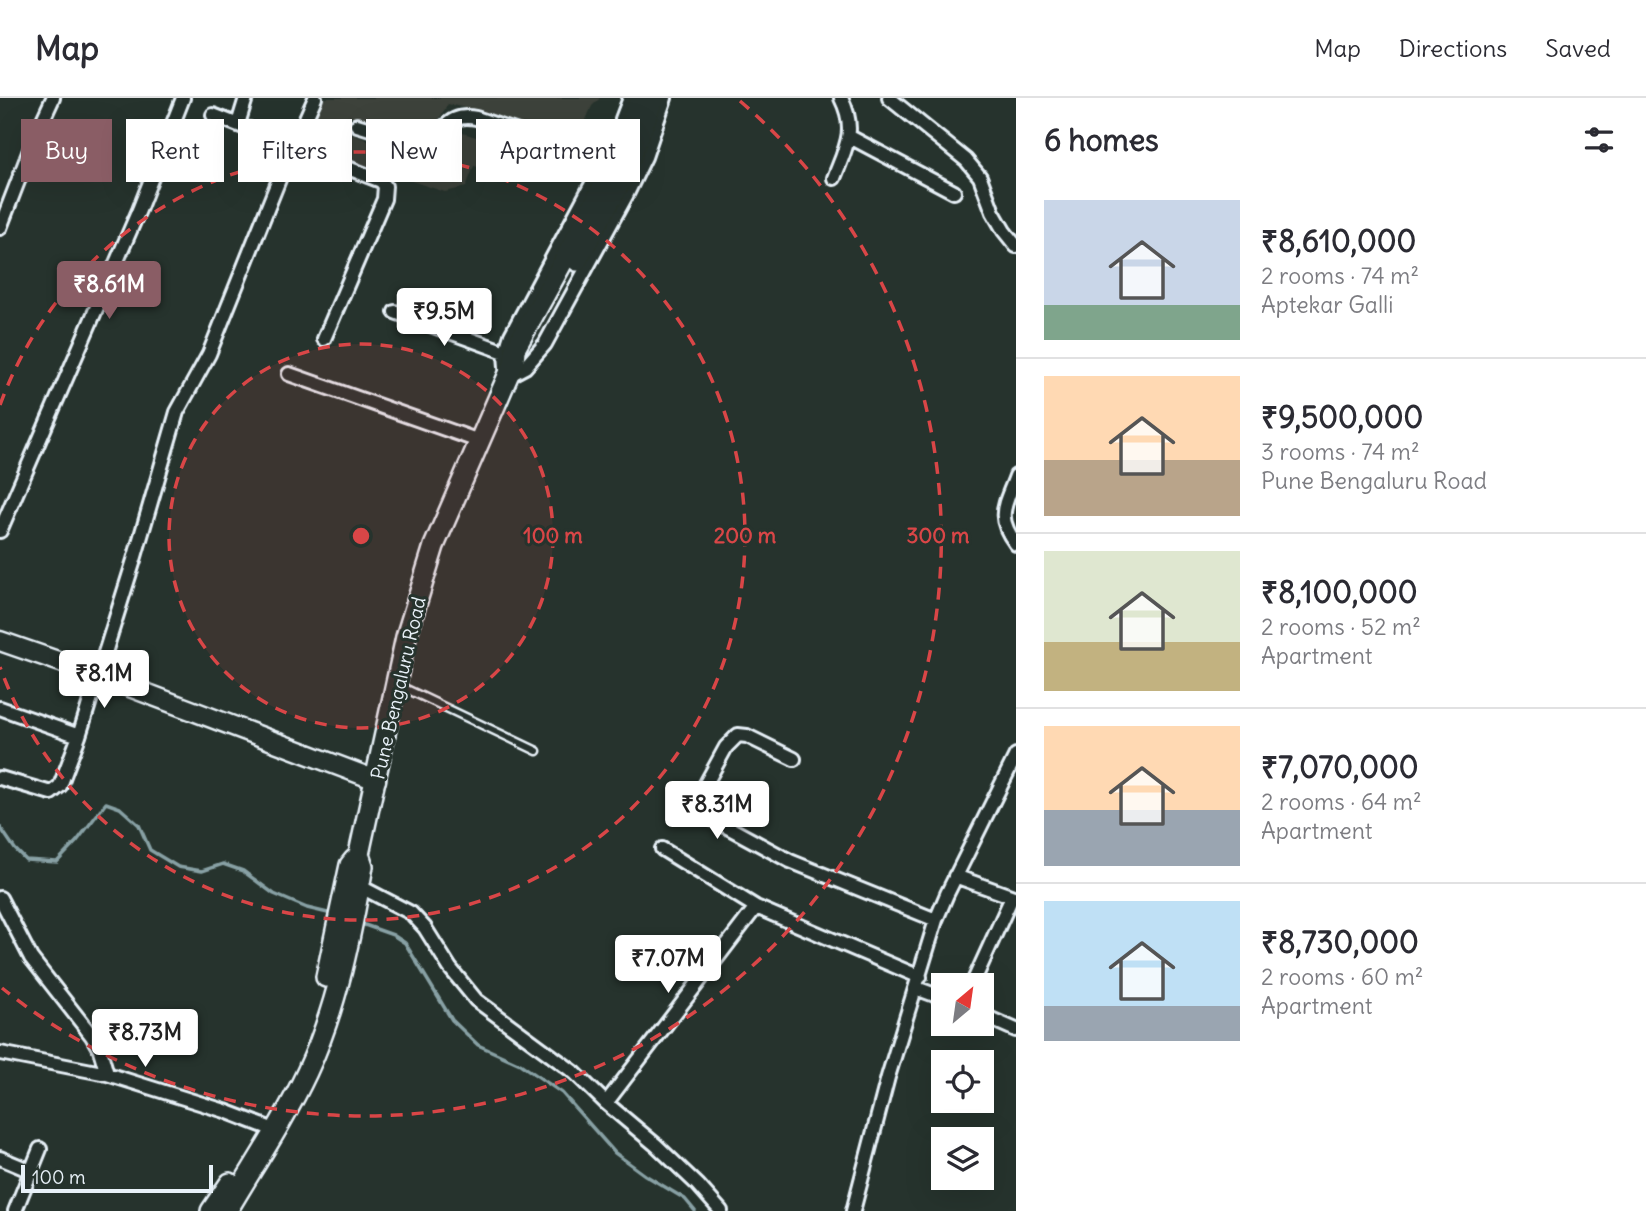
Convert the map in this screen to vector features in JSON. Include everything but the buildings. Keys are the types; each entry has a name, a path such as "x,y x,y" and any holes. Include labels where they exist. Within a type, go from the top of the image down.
{"main road":[{"name":"Pune Bengaluru Road","path":"227,1211 272,1129 308,1071 334,999 348,905 359,886 363,866 359,854 406,637 434,547 515,349 604,183 625,139 640,98"},
{"path":"509,363 526,355 623,179 654,98"},
{"path":"348,905 350,865 359,854"},
{"path":"211,1211 272,1129"}],"street":[{"path":"0,228 53,98"},
{"path":"0,531 139,210 183,98"},
{"path":"240,119 246,98"},
{"path":"305,119 314,98"},
{"path":"621,119 629,98"},
{"path":"395,312 509,363 525,367 545,344 627,194 645,157 665,98"},
{"path":"834,178 850,137 848,114 841,98"},
{"path":"889,98 966,160 980,177 993,212 1016,246"},
{"path":"213,115 238,124"},
{"path":"357,125 413,142 422,142 431,138 452,119 462,115 479,119"},
{"path":"850,137 954,192"},
{"path":"324,339 386,191 382,181 352,170"},
{"path":"0,778 43,792 57,791 79,736 177,412 209,354 278,182"},
{"path":"509,363 511,335 593,182"},
{"path":"289,374 479,441"},
{"path":"1016,476 1003,512 1003,521 1016,544"},
{"path":"0,641 376,780"},
{"path":"0,708 79,736"},
{"path":"794,759 747,736 738,735 726,747 697,800 698,811 790,861 936,920"},
{"path":"853,1211 888,1077 936,920 1016,755"},
{"path":"662,849 756,907 931,991"},
{"path":"955,876 1014,897 978,973"},
{"path":"359,886 411,913 425,928 450,968 476,1000 492,1014 547,1049 575,1073 656,1145 721,1211"},
{"path":"0,898 32,958 92,1036 100,1050 107,1074"},
{"path":"606,1103 756,907"},
{"path":"994,1019 1014,1025"},
{"path":"0,1053 107,1074 225,1111 272,1129"},
{"path":"15,1211 40,1149"},
{"path":"0,1158 31,1171"}],"lane":[{"path":"396,684 537,751"}],"shaded area":[{"path":"324,98 600,98 592,106 586,119 503,119 448,104 439,119 366,119 366,122 350,116 348,119 314,119"},
{"path":"462,133 476,137 476,166 466,187 445,192 415,182 462,182"},
{"path":"352,134 366,140 366,166 352,161"}],"waterway":[{"path":"0,827 26,860 57,862 106,803 120,808 139,825 150,850 178,867 202,871 223,864 243,871 274,894 307,908 332,914"},
{"path":"359,923 393,935 405,943 452,1020 478,1045 520,1064 562,1093 615,1153 685,1199 695,1211"}]}
